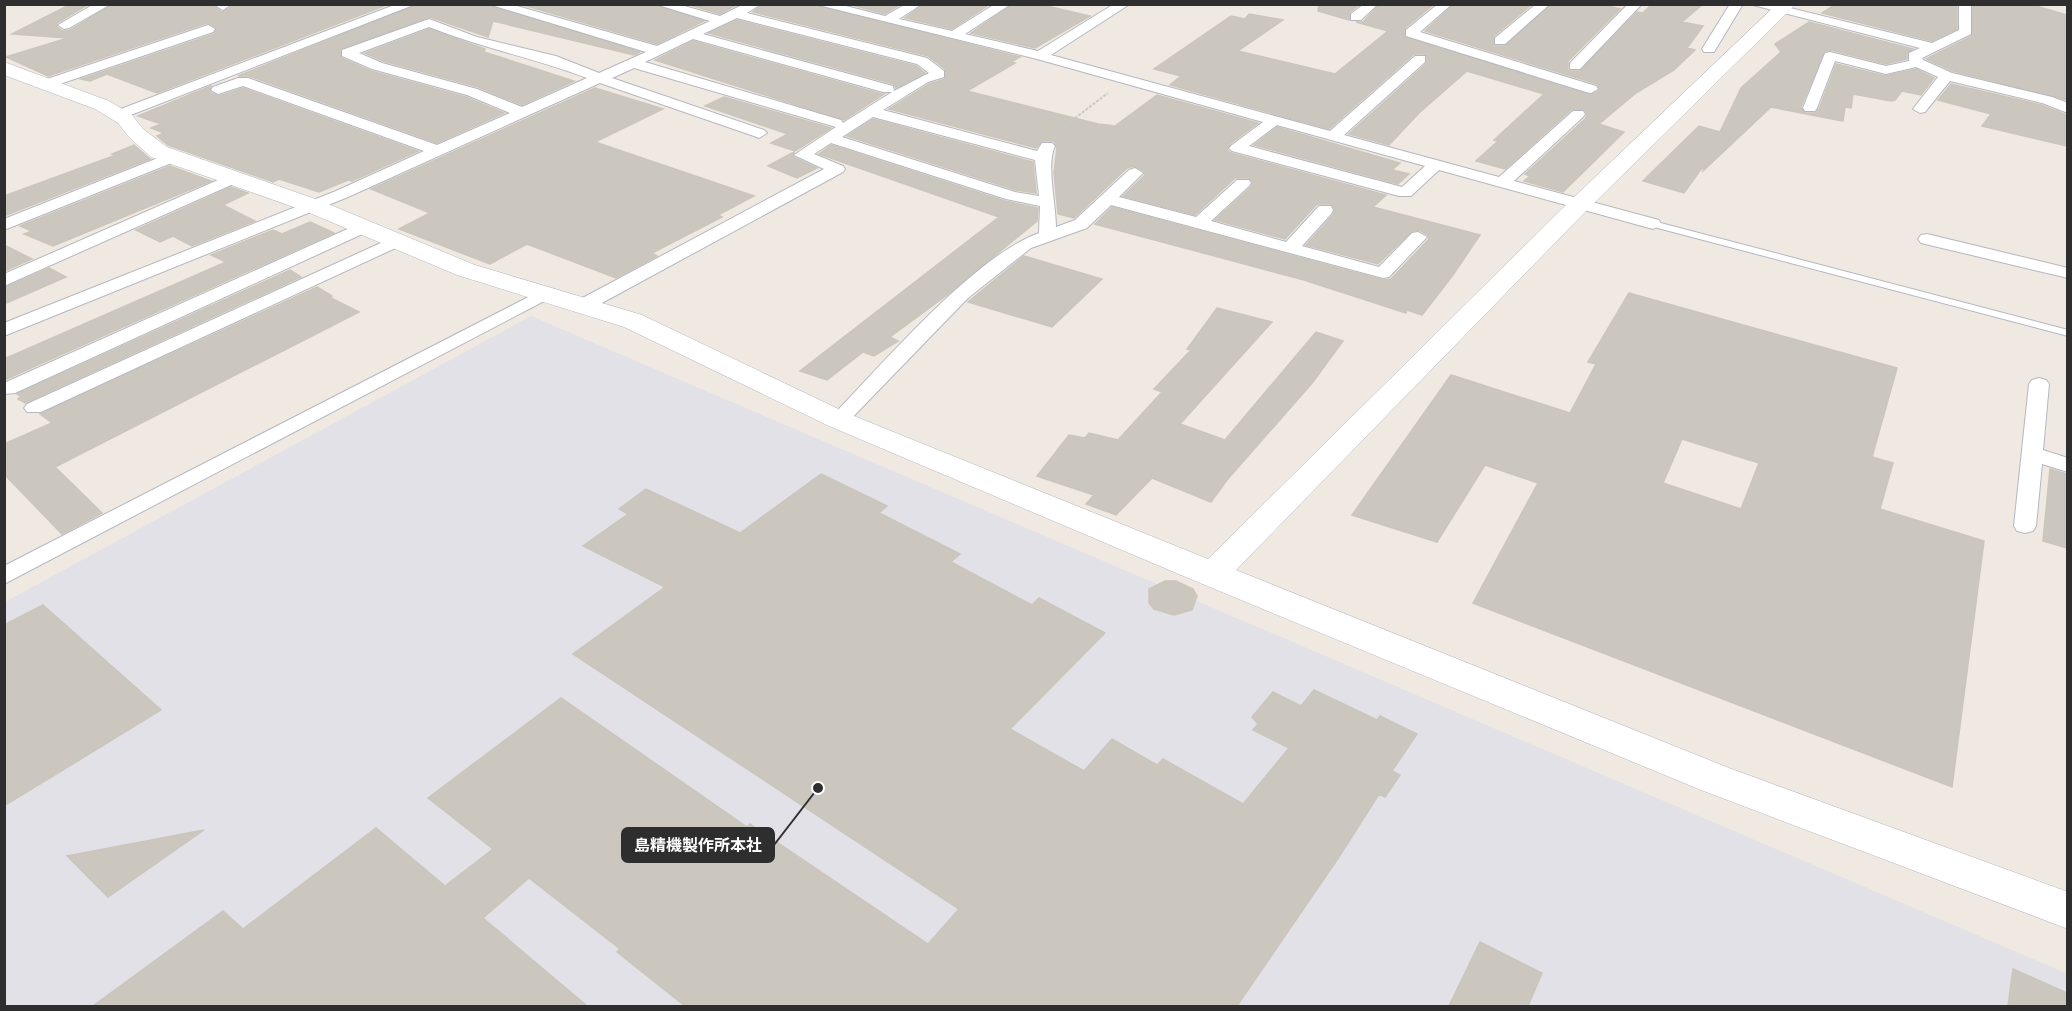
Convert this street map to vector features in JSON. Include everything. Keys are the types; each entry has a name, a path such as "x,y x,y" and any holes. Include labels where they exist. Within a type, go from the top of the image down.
{"street":[{"path":"64,25 105,4"},
{"path":"118,115 410,4"},
{"path":"494,4 658,51"},
{"path":"582,306 837,169 802,155 833,131 872,112 924,80 939,74 922,61 730,17 661,4"},
{"path":"4,330 313,206 633,63 755,4"},
{"path":"820,4 1040,56 1653,224"},
{"path":"887,20 916,4"},
{"path":"953,36 1005,4"},
{"path":"1040,56 1124,4"},
{"path":"1356,17 1371,4"},
{"path":"1446,4 1411,33 1591,89"},
{"path":"1500,41 1544,4"},
{"path":"1575,66 1636,4"},
{"path":"1709,50 1737,4"},
{"path":"1755,4 1785,7 1930,47"},
{"path":"1917,63 1914,56 1930,47 1956,38 1966,31 1965,4"},
{"path":"1212,575 1579,205 1785,7"},
{"path":"522,113 472,92 377,66 347,53 429,23 473,40 551,59 599,78 759,133"},
{"path":"46,84 208,29"},
{"path":"693,35 888,88"},
{"path":"1810,108 1830,56 1886,70 1917,63 1947,76 2047,100 2067,109"},
{"path":"1332,137 1420,59"},
{"path":"633,63 833,131 1012,196 1048,202"},
{"path":"4,68 102,105 118,115 136,134 159,152 313,206 466,270 633,321 839,420 1212,575 1715,779 2067,911"},
{"path":"1920,110 1947,76"},
{"path":"189,101 243,81 438,151"},
{"path":"872,112 1045,151 1048,202 1047,238"},
{"path":"1502,183 1578,114"},
{"path":"1273,120 1237,148 1405,193 1436,165"},
{"path":"4,225 173,157"},
{"path":"839,420 962,294 1025,244 1081,224 1135,173"},
{"path":"4,281 234,178"},
{"path":"1199,224 1243,183"},
{"path":"1109,200 1383,273 1418,237"},
{"path":"1290,248 1325,210"},
{"path":"8,389 363,227"},
{"path":"1927,239 2067,273"},
{"path":"34,408 396,241"},
{"path":"4,576 542,295"},
{"path":"2025,526 2039,384"},
{"path":"2032,454 2067,465"}],"lane":[{"path":"1653,224 2067,333"}],"path":[{"path":"1045,151 1044,142 1126,80"}],"shaded area":[{"path":"531,316 2068,974 2067,1006 5,1006 5,602"}],"building":[{"path":"71,4 89,4 57,23 57,27 63,31 70,30 113,4 211,4 222,12 230,8 231,4 389,4 157,93 107,74 90,81 81,79 214,34 216,27 207,23 48,76 6,57 68,38 12,34"},
{"path":"418,4 486,4 640,52 634,55 493,21 488,37 430,17 340,49 341,58 371,71 466,97 504,113 437,143 249,76 238,76"},
{"path":"520,4 653,4 704,21 657,44"},
{"path":"687,4 738,4 720,14"},
{"path":"763,4 812,4 1020,57 1011,62 1015,63 967,91 1098,124 1115,126 1157,95 1258,123 1231,143 1227,150 1386,195 1373,207 1480,235 1422,315 1407,310 1406,313 1304,280 1095,224 1112,207 1383,280 1391,279 1429,239 1428,235 1419,230 1412,231 1378,264 1306,245 1333,215 1335,209 1331,204 1317,204 1285,239 1215,220 1251,187 1253,182 1249,178 1235,178 1195,215 1123,196 1145,175 1144,171 1134,166 1127,168 1074,218 1058,214 1054,173 1057,147 1054,141 1042,141 1036,148 889,109 929,84 945,79 945,69 928,56 753,12"},
{"path":"849,4 901,4 885,14"},
{"path":"924,4 990,4 952,29 905,18"},
{"path":"1013,4 1038,4 1090,16 1035,48 971,33"},
{"path":"1319,4 1360,4 1350,12 1349,20 1318,11"},
{"path":"1380,4 1434,4 1405,28 1404,37 1591,95 1600,90 1597,84 1425,31 1454,4 1532,4 1494,36 1493,46 1505,46 1552,4 1601,4 1620,9 1568,61 1568,71 1580,71 1637,12 1643,13 1652,4 1703,4 1682,22 1703,26 1687,48 1695,50 1674,70 1636,93 1599,124 1624,132 1563,192 1524,181 1530,176 1525,174 1585,119 1587,115 1585,110 1572,109 1505,169 1476,161 1498,141 1494,140 1544,94 1467,71 1419,113 1389,145 1349,134 1426,64 1425,54 1414,54 1329,129 1170,85 1181,76 1154,69 1231,16 1245,19 1249,14 1283,20 1238,51 1335,74 1388,31 1356,22 1363,22"},
{"path":"1836,4 1957,4 1957,29 1932,41 1822,13"},
{"path":"1973,4 2029,4 2067,15 2067,100 1953,71 1926,59 1972,36"},
{"path":"737,20 916,66 925,73 896,88 894,84 709,33"},
{"path":"1809,22 1913,49 1907,53 1907,59 1886,64 1831,50 1825,51 1801,107 1805,113 1815,113 1819,109 1836,64 1885,76 1916,69 1934,78 1921,95 1902,91 1895,100 1891,101 1853,94 1851,108 1845,107 1843,121 1771,107 1703,171 1704,165 1684,193 1643,181 1699,126 1720,132 1741,88 1781,52 1775,44"},
{"path":"429,29 485,49 484,52 574,81 522,105 478,87 383,61 365,53"},
{"path":"693,41 884,94 844,120 655,60"},
{"path":"1951,84 2041,105 2067,115 2067,146 1982,126 1991,114 1938,100"},
{"path":"211,86 210,92 219,96 243,88 418,151 352,181 348,180 319,192 279,179 273,182 168,145 157,136 164,133 151,128 161,124 138,116"},
{"path":"595,88 663,109 595,142 754,196 718,215 722,217 652,253 657,256 616,278 527,244 490,264 399,229 430,213 371,189"},
{"path":"724,97 831,128 795,151 771,143 788,134 705,106"},
{"path":"873,119 1033,162 1036,193 1016,190 847,136"},
{"path":"1277,127 1400,163 1392,170 1409,174 1398,184 1254,145"},
{"path":"134,145 150,159 4,216 4,196 116,155 112,154"},
{"path":"831,145 1005,201 1038,208 1037,221 947,295 890,337 898,341 874,356 863,352 827,380 800,371 999,217 819,154"},
{"path":"794,152 793,157 817,168 797,178 768,166"},
{"path":"170,166 211,181 53,246 24,234 32,231 20,226"},
{"path":"231,187 248,193 223,205 255,221 192,246 173,236 160,242 136,230"},
{"path":"310,222 334,233 4,380 4,359 226,262 211,255 273,230 282,234"},
{"path":"4,245 32,259 4,271"},
{"path":"1024,256 1102,279 1052,327 968,302"},
{"path":"49,268 66,277 4,304 4,288"},
{"path":"290,270 301,277 25,403 18,399 21,397 17,394"},
{"path":"317,287 332,296 329,297 359,312 55,467 102,513 62,534 4,474 4,444 52,423 40,414"},
{"path":"1629,293 1897,368 1872,457 1893,463 1880,509 1984,541 1952,787 1473,603 1538,483 1485,465 1437,542 1352,515 1451,375 1570,413 1596,364 1588,362","holes":["1682,439 1759,463 1741,509 1663,483"]},
{"path":"1217,308 1272,322 1180,424 1225,440 1316,332 1343,341 1313,382 1227,480 1211,502 1152,478 1116,515 1086,504 1094,495 1037,476 1069,435 1085,438 1089,433 1118,440 1162,392 1154,389 1191,350 1187,349"},
{"path":"2050,469 2067,474 2067,548 2043,541"},
{"path":"821,474 887,506 879,513 960,554 951,562 1032,605 1039,598 1105,633 1010,729 1084,771 1112,739 1157,765 1163,759 1243,804 1289,748 1253,730 1258,724 1252,717 1273,692 1301,706 1314,690 1377,720 1380,716 1417,734 1392,771 1400,775 1385,797 1379,794 1339,857 1237,1006 685,1006 617,952 620,949 529,878 483,918 587,1006 93,1006 223,911 243,929 376,828 445,886 493,849 428,798 561,698 747,827 750,824 928,944 959,909 573,654 665,587 583,546 628,514 619,509 646,489 740,533"},
{"path":"1165,581 1176,581 1193,589 1197,596 1192,610 1174,615 1154,609 1149,603 1149,589"},
{"path":"43,605 161,710 4,806 4,625"},
{"path":"204,830 108,897 67,856"},
{"path":"1480,942 1542,973 1528,1006 1449,1006"},
{"path":"2013,969 2067,993 2067,1006 2008,1006"}],"place":[{"name":"島精機製作所本社","path":"818,788"}]}
